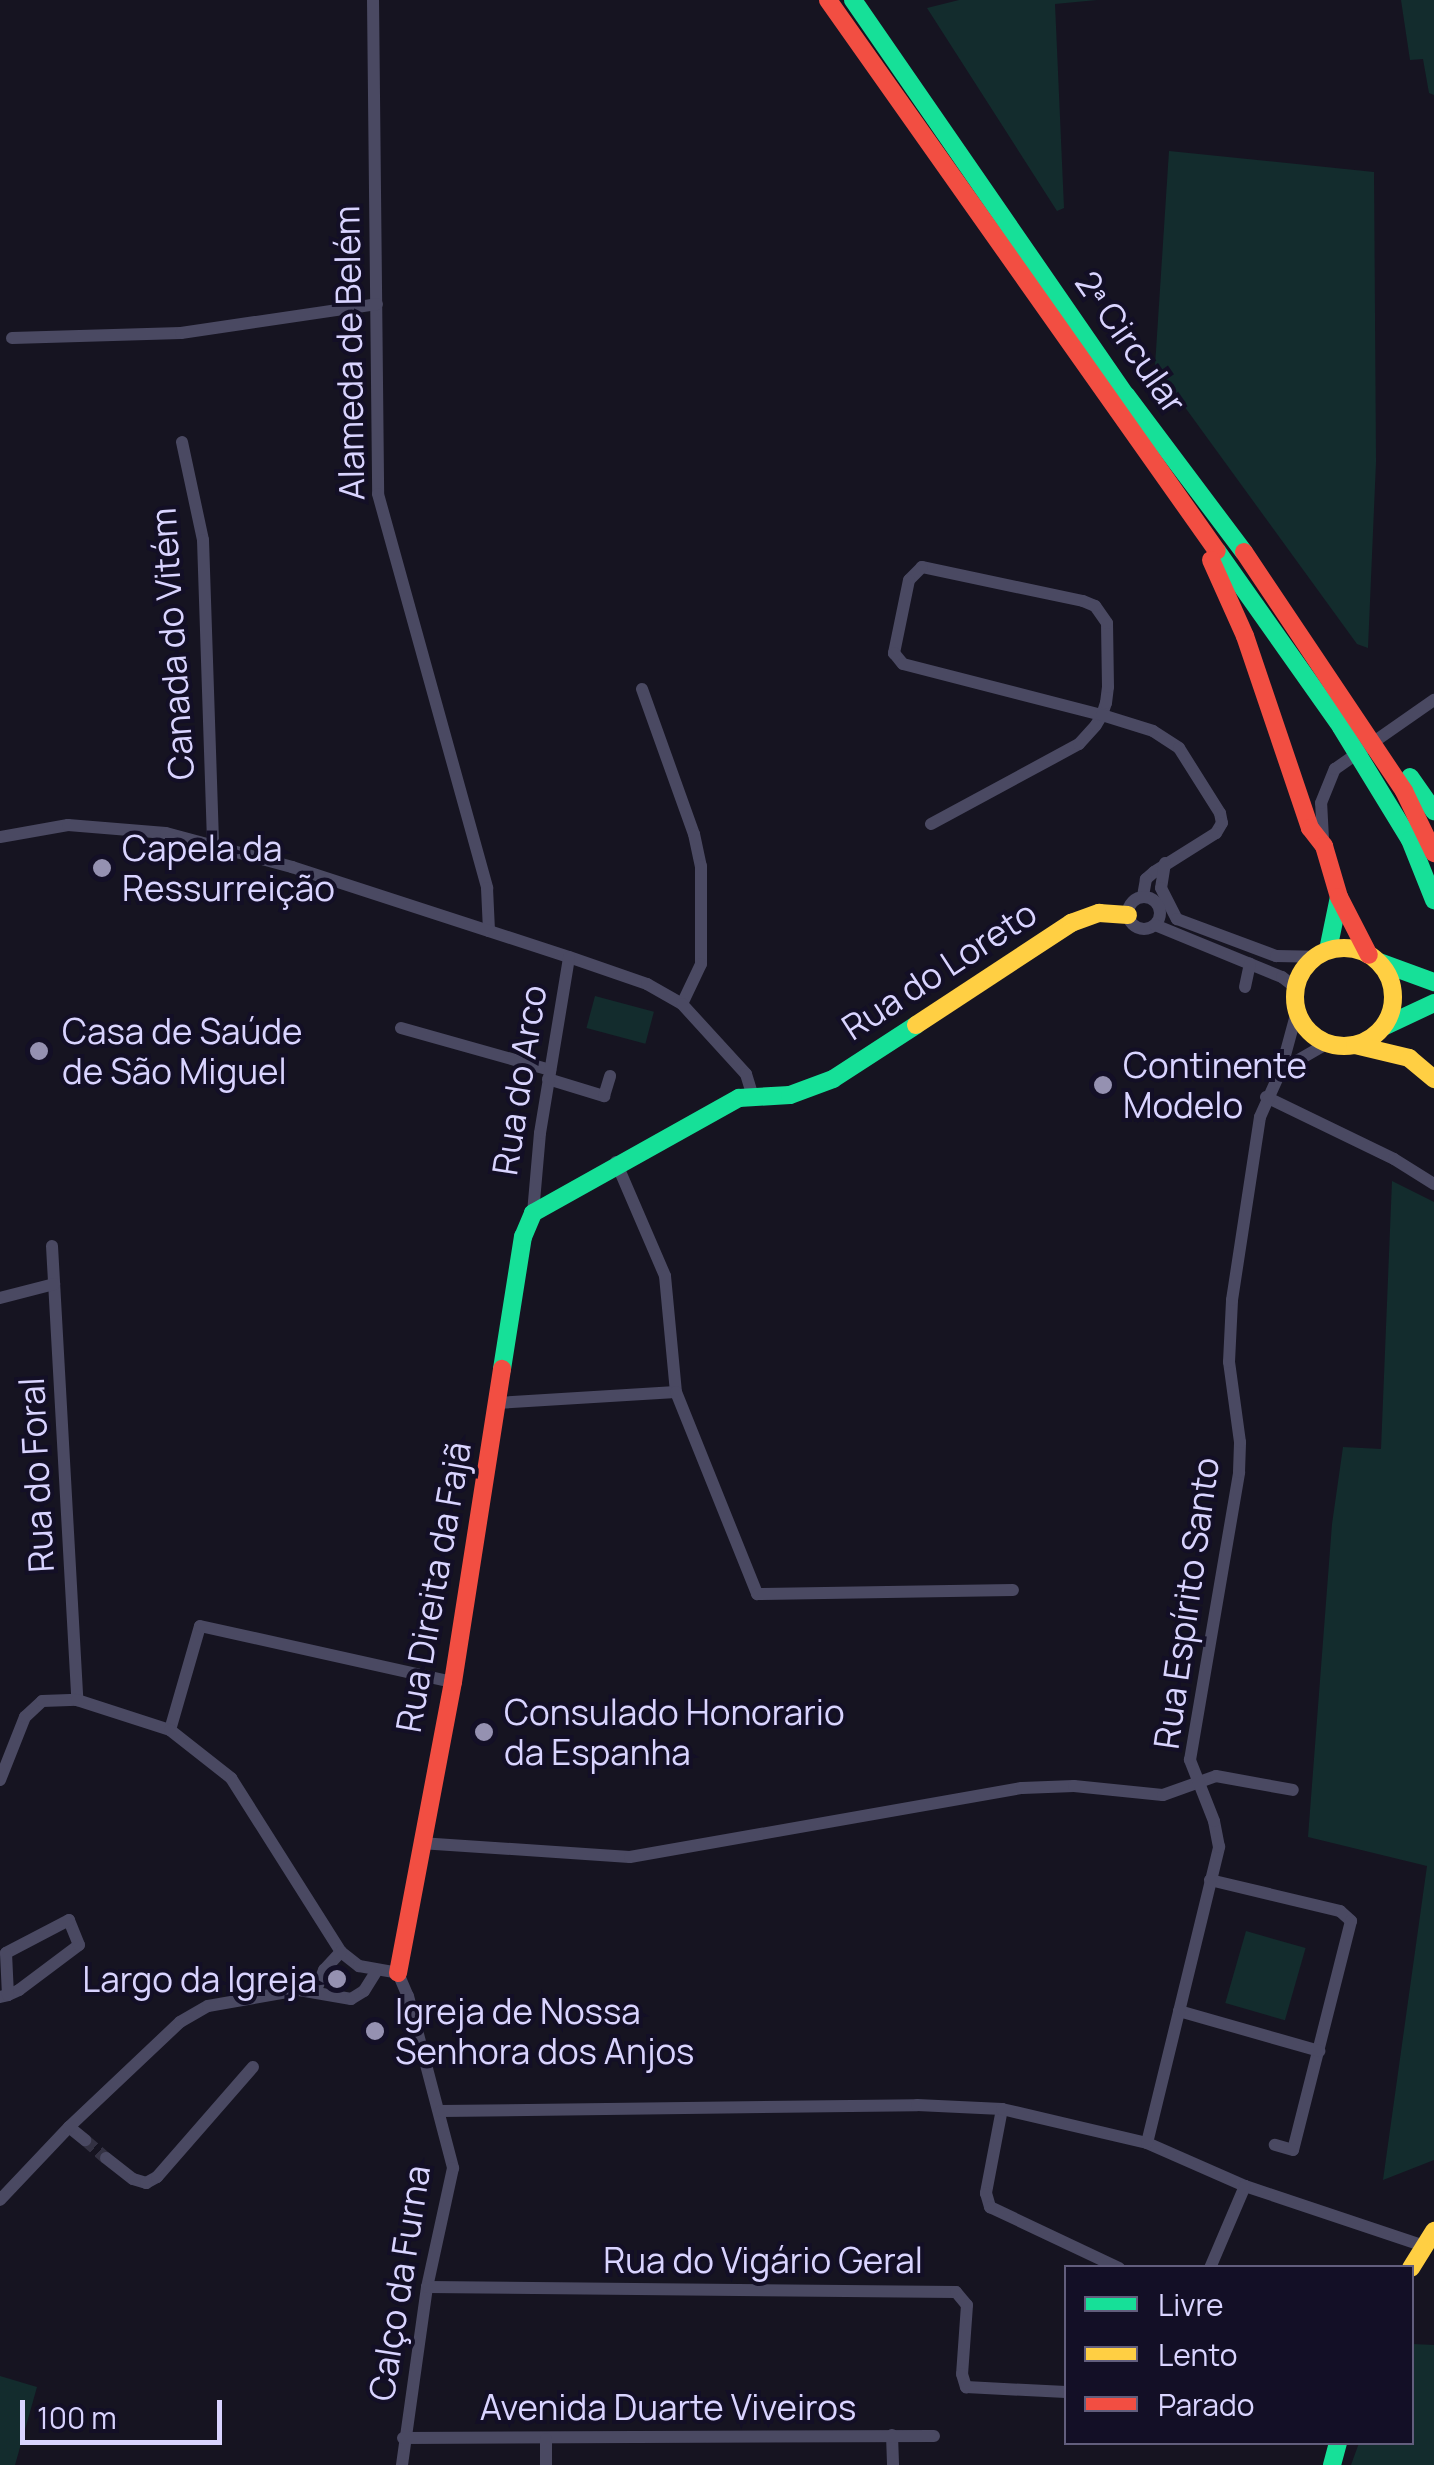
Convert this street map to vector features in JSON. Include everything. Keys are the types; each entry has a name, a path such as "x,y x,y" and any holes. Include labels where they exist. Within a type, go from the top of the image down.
{"main road":[{"name":"2ª Circular","path":"828,0 1198,524 1350,723"},
{"name":"2ª Circular","path":"853,0 1350,723"},
{"path":"1198,524 1258,672 1310,828 1324,846 1340,897 1374,958 1388,973 1394,1000 1384,1026"},
{"path":"1350,723 1434,811"},
{"path":"1379,756 1434,853"},
{"path":"1379,756 1434,900"},
{"path":"1340,897 1322,954 1296,988 1297,1011 1308,1031 1328,1044 1400,1054 1434,1079"},
{"name":"Rua do Loreto","path":"752,1094 790,1095 833,1079 1071,922 1100,913 1128,915"},
{"path":"1322,954 1356,949 1434,982"},
{"path":"1355,1045 1428,1004"},
{"path":"532,1213 616,1162 752,1094"},
{"name":"Rua Direita da Fajã","path":"398,1973 454,1682 523,1237 532,1213"},
{"path":"1412,2265 1429,2238"}],"street":[{"name":"Alameda de Belém","path":"374,0 376,465 381,510 488,888 489,931"},
{"path":"12,338 181,333 377,304"},
{"name":"Canada do Vitém","path":"182,442 202,540 213,844"},
{"path":"932,824 1079,744 1102,715 1108,687 1107,623 1095,606 930,566 912,574 894,648 899,662 1102,715 1167,738 1220,813 1216,833 1165,863 1146,880 1143,896 1130,905 1128,915 1138,928 1158,920 1177,919 1276,956 1322,954"},
{"path":"642,689 694,834 701,866 701,964 682,1004"},
{"path":"1324,846 1321,802 1335,769 1434,700"},
{"path":"0,838 68,826 166,833 213,844 569,957 647,984 682,1004 746,1074 752,1094"},
{"path":"1165,863 1161,888 1177,919"},
{"path":"1143,896 1156,902 1158,920"},
{"path":"1158,920 1296,988"},
{"name":"Rua do Arco","path":"532,1213 569,957"},
{"path":"1245,987 1250,964"},
{"name":"Rua Espírito Santo","path":"420,1843 597,1857 652,1856 1022,1788 1085,1787 1150,1796 1198,1782 1190,1746 1230,1544 1238,1472 1240,1442 1229,1362 1232,1300 1266,1097 1281,1070 1297,1011"},
{"path":"401,1028 604,1096 610,1076"},
{"path":"1281,1070 1328,1044"},
{"path":"1266,1097 1394,1158 1434,1184"},
{"path":"616,1162 665,1276 676,1392 757,1594 1012,1590"},
{"name":"Rua do Foral","path":"52,1246 77,1700"},
{"path":"0,1298 54,1284"},
{"path":"497,1403 676,1392"},
{"path":"170,1730 200,1626 454,1682"},
{"path":"0,1780 33,1707 53,1698 77,1700 170,1730 230,1778 341,1952 376,1972 398,1973"},
{"path":"1147,2143 1219,1846 1214,1821 1198,1782 1216,1776 1292,1790"},
{"path":"1210,1880 1340,1911 1352,1921 1293,2150 1274,2144"},
{"path":"69,1920 79,1945 4,1996 6,1952 69,1920"},
{"path":"316,1990 324,1970 341,1952"},
{"path":"0,2200 69,2127 180,2022 208,2006 316,1990 351,1999 364,1990 376,1972"},
{"name":"Calço da Furna","path":"398,1973 440,2111 453,2176 427,2287 402,2465"},
{"path":"1179,2011 1319,2051"},
{"path":"106,2158 133,2179 146,2183 157,2177 252,2068"},
{"path":"440,2111 936,2105 1002,2109 1147,2143 1245,2186 1379,2229 1429,2238"},
{"path":"1002,2109 986,2194 994,2212 1112,2265"},
{"path":"69,2127 85,2140"},
{"path":"1211,2265 1245,2186"},
{"name":"Rua do Vigário Geral","path":"427,2287 956,2292 967,2304 962,2374 966,2387 1064,2392"},
{"path":"892,2435 893,2465"},
{"name":"Avenida Duarte Viveiros","path":"404,2438 934,2436"},
{"path":"546,2439 546,2465"}],"green space":[{"path":"959,0 1097,0 1055,4 1064,208 1057,211 927,8"},
{"path":"1401,0 1434,0 1434,95 1429,93 1423,59 1410,60"},
{"path":"1169,151 1374,172 1376,462 1368,648 1357,644 1155,366"},
{"path":"595,996 654,1012 645,1044 586,1028"},
{"path":"1392,1181 1434,1202 1434,2160 1383,2180 1427,1866 1308,1837 1332,1524 1343,1447 1381,1449"},
{"path":"1246,1931 1306,1948 1285,2020 1225,2003"},
{"path":"1414,2344 1434,2345 1434,2465 1351,2465 1358,2445 1414,2445"},
{"path":"0,2376 37,2387 15,2465 0,2465"}],"tunnel":[{"path":"85,2140 106,2158"}],"traffic: fast":[{"path":"853,0 1126,395 1244,552"},
{"path":"1217,551 1341,727 1410,840 1434,900"},
{"path":"1410,777 1434,811"},
{"path":"1328,950 1339,897"},
{"path":"1379,962 1434,982"},
{"path":"1385,1026 1434,1003"},
{"path":"502,1369 523,1237 533,1213 739,1098 790,1095 833,1079 916,1025"},
{"path":"1332,2465 1337,2445"}],"traffic: slow":[{"path":"916,1025 1071,923 1099,913 1128,915"},
{"path":"1344,948 1363,952 1379,962 1389,978 1393,997 1389,1016 1379,1032 1363,1042 1344,1046 1325,1042 1309,1032 1299,1016 1295,997 1299,978 1309,962 1325,952 1344,948"},
{"path":"1355,1045 1409,1058 1434,1079"},
{"path":"1413,2265 1434,2231"}],"traffic: jam":[{"path":"828,0 1217,551"},
{"path":"1244,552 1404,791 1434,853"},
{"path":"1211,560 1245,636 1310,828 1324,846"},
{"path":"1324,846 1339,897 1369,955"},
{"path":"398,1973 453,1682 502,1369"}],"place":[{"name":"Capela da Ressurreição","path":"102,868"},
{"name":"Casa de Saúde de São Miguel","path":"39,1051"},
{"name":"Continente Modelo","path":"1103,1085"},
{"name":"Consulado Honorario da Espanha","path":"484,1732"},
{"name":"Largo da Igreja","path":"337,1979"},
{"name":"Igreja de Nossa Senhora dos Anjos","path":"375,2031"}]}
